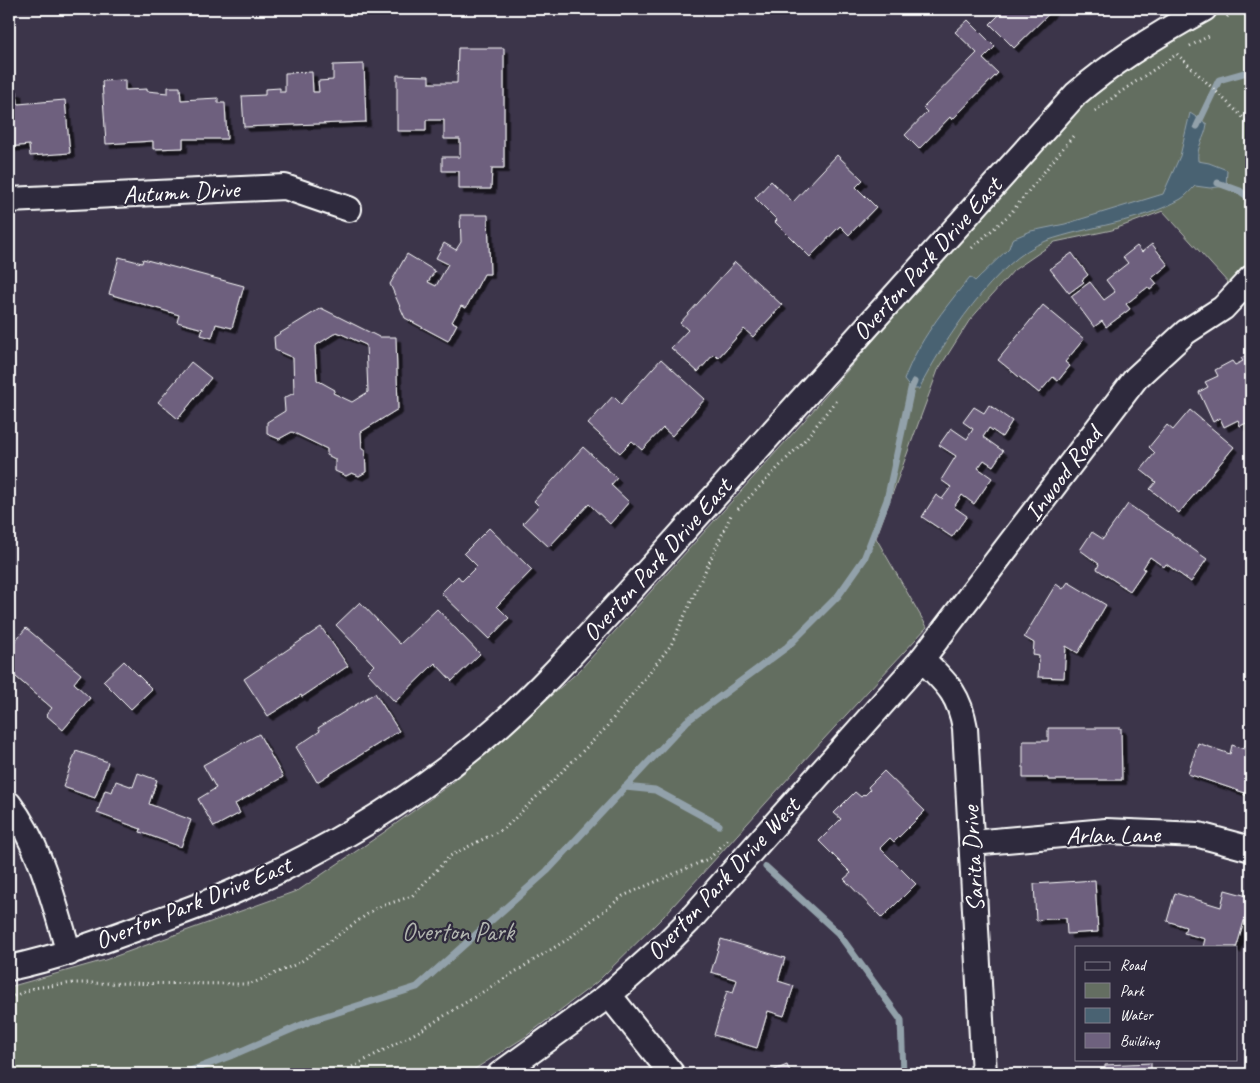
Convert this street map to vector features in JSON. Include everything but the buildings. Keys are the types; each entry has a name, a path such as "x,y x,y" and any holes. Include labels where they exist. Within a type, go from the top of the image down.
{"street":[{"name":"Overton Park Drive East","path":"9,968 69,953 244,888 381,815 463,755 499,726 560,666 628,593 1076,94 1096,76 1204,9"},
{"name":"Autumn Drive","path":"9,200 285,187 349,208"},
{"name":"Inwood Road","path":"922,659 1136,378 1186,332 1223,308 1251,278"},
{"name":"Inwood Road","path":"1223,308 1251,305"},
{"name":"Sarita Drive","path":"922,659 948,686 957,699 965,728 984,1074"},
{"name":"Overton Park Drive West","path":"500,1074 609,994 665,945 689,921 922,659"},
{"path":"9,804 28,834 38,858 50,889 69,953"},
{"name":"Arlan Lane","path":"972,843 1106,831 1199,835 1251,850"},
{"path":"609,994 672,1074"}],"path":[{"path":"1177,54 1251,125"},
{"path":"339,1074 423,1029 568,939 623,896 710,858 734,832"}],"green space":[{"name":"Overton Park","path":"1229,9 1251,9 1251,270 1230,285 1163,211 1112,230 1055,242 1014,270 969,321 938,370 876,538 927,627 664,916 597,982 525,1037 467,1074 9,1074 9,987 105,960 299,890 452,783 580,670 804,421 927,278 1106,79 1162,43"}],"water":[{"path":"1190,113 1207,124 1198,151 1198,161 1227,170 1226,186 1210,188 1195,186 1187,195 1165,207 1132,218 1046,241 1027,251 1008,266 973,304 942,349 919,389 911,389 904,380 932,326 970,277 975,281 1009,248 1012,239 1031,231 1065,224 1163,194 1180,156"}],"waterway":[{"path":"1197,126 1219,80 1251,71"},
{"path":"1218,183 1240,191 1251,199"},
{"path":"182,1074 230,1056 313,1020 417,987 547,871 687,721 787,647 838,596 864,559 887,500 914,382"},
{"path":"625,787 655,790 719,825"},
{"path":"766,867 838,933 901,1020 903,1074"}]}
